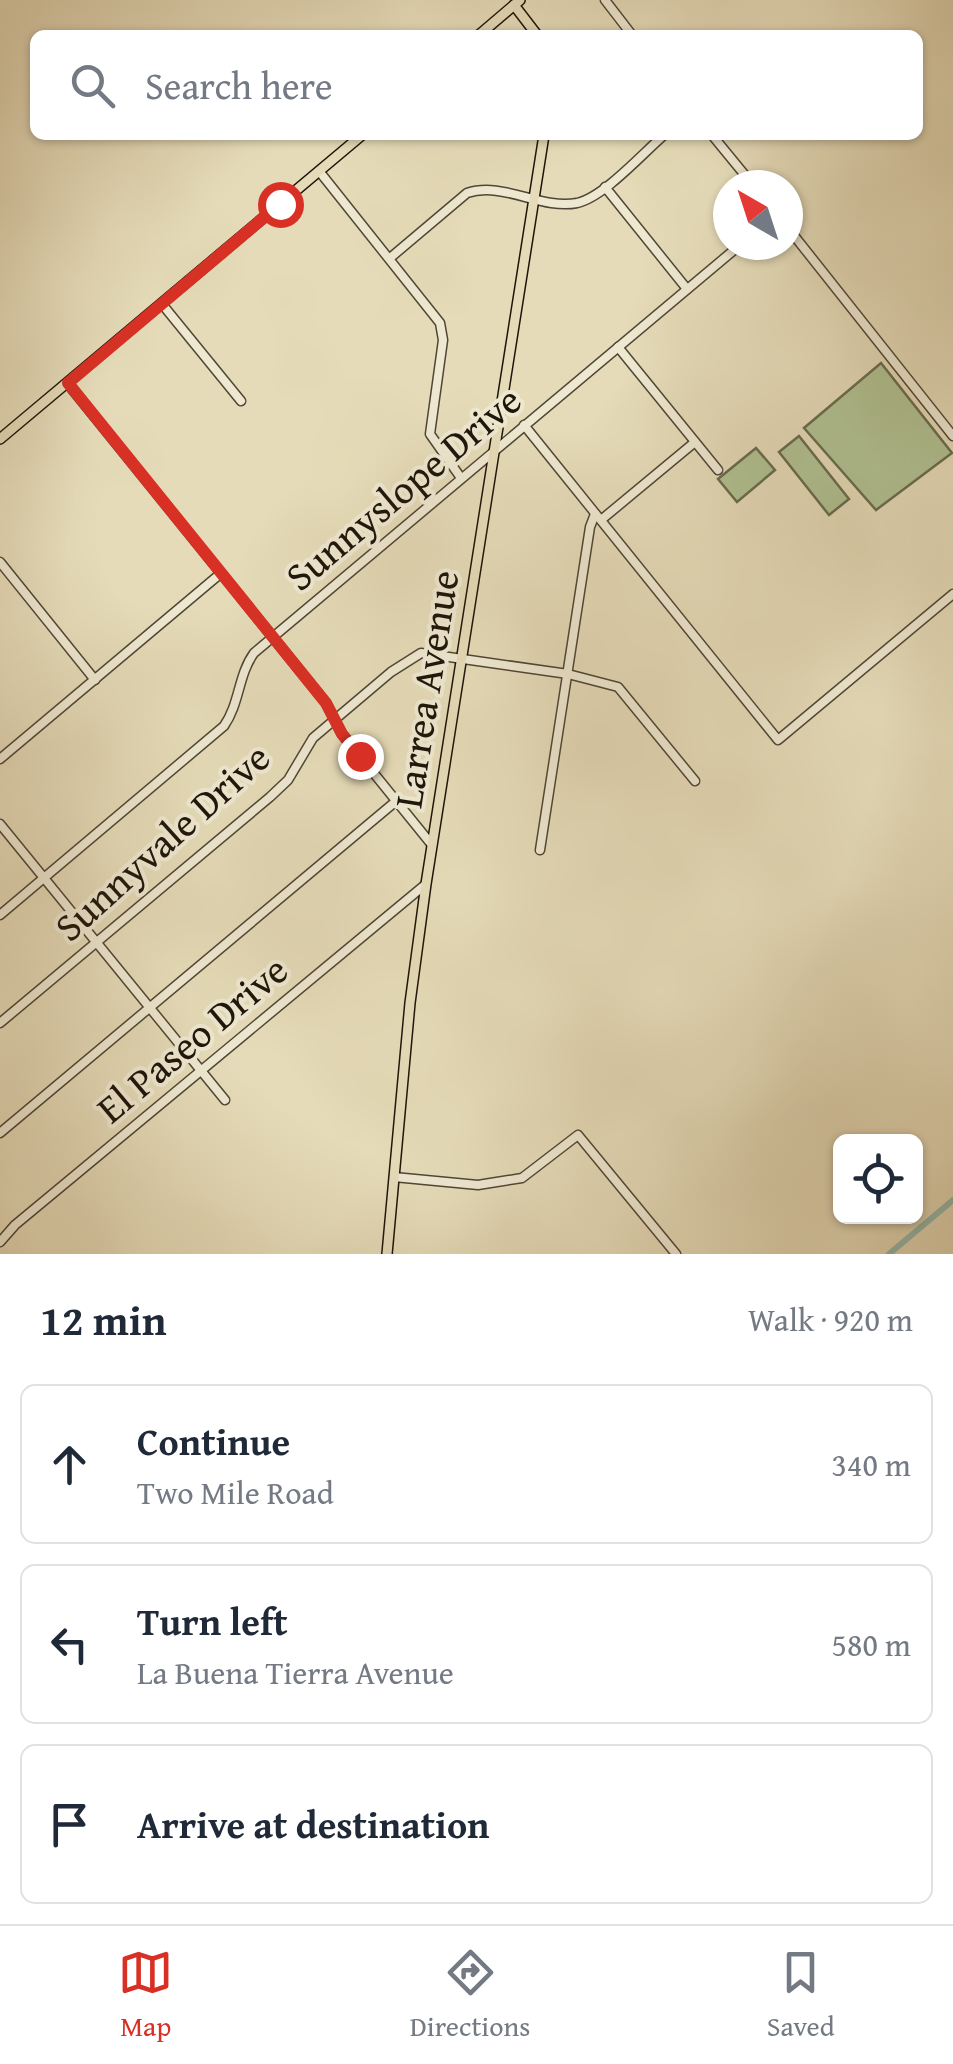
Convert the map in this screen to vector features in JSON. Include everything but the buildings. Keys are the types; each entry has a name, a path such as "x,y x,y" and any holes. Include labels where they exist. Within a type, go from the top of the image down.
{"main road":[{"path":"485,30 518,2 534,30"},
{"path":"0,440 356,140"},
{"name":"Larrea Avenue","path":"387,1254 410,1003 426,884 543,140"}],"street":[{"path":"605,0 628,30"},
{"path":"390,258 467,193 482,190 579,202 604,187 658,140"},
{"path":"716,140 741,170"},
{"path":"319,171 443,330 430,434 461,478"},
{"path":"604,187 687,289"},
{"path":"803,247 953,436"},
{"name":"Sunnyslope Drive","path":"0,915 224,726 250,658 272,637 722,260"},
{"path":"162,304 241,401"},
{"path":"618,347 718,470"},
{"path":"68,383 326,703 342,734 432,845"},
{"path":"524,426 778,740 953,594"},
{"path":"540,850 590,527 695,442"},
{"path":"0,562 95,680"},
{"path":"0,759 220,574"},
{"name":"Sunnyvale Drive","path":"0,1023 270,797 288,780 313,738 408,658 420,653 568,674 618,687 696,782"},
{"path":"0,1133 395,802"},
{"path":"0,824 225,1100"},
{"name":"El Paseo Drive","path":"0,1242 426,884"},
{"path":"394,1177 478,1185 512,1181 539,1168 578,1135 676,1254"}],"green space":[{"path":"881,363 952,453 876,510 804,428"},
{"path":"799,436 849,499 829,515 779,452"},
{"path":"756,448 775,470 737,502 718,479"}],"waterway":[{"path":"889,1254 953,1200"}],"route":[{"path":"280,204 68,383 326,703 342,734 360,756"}]}
